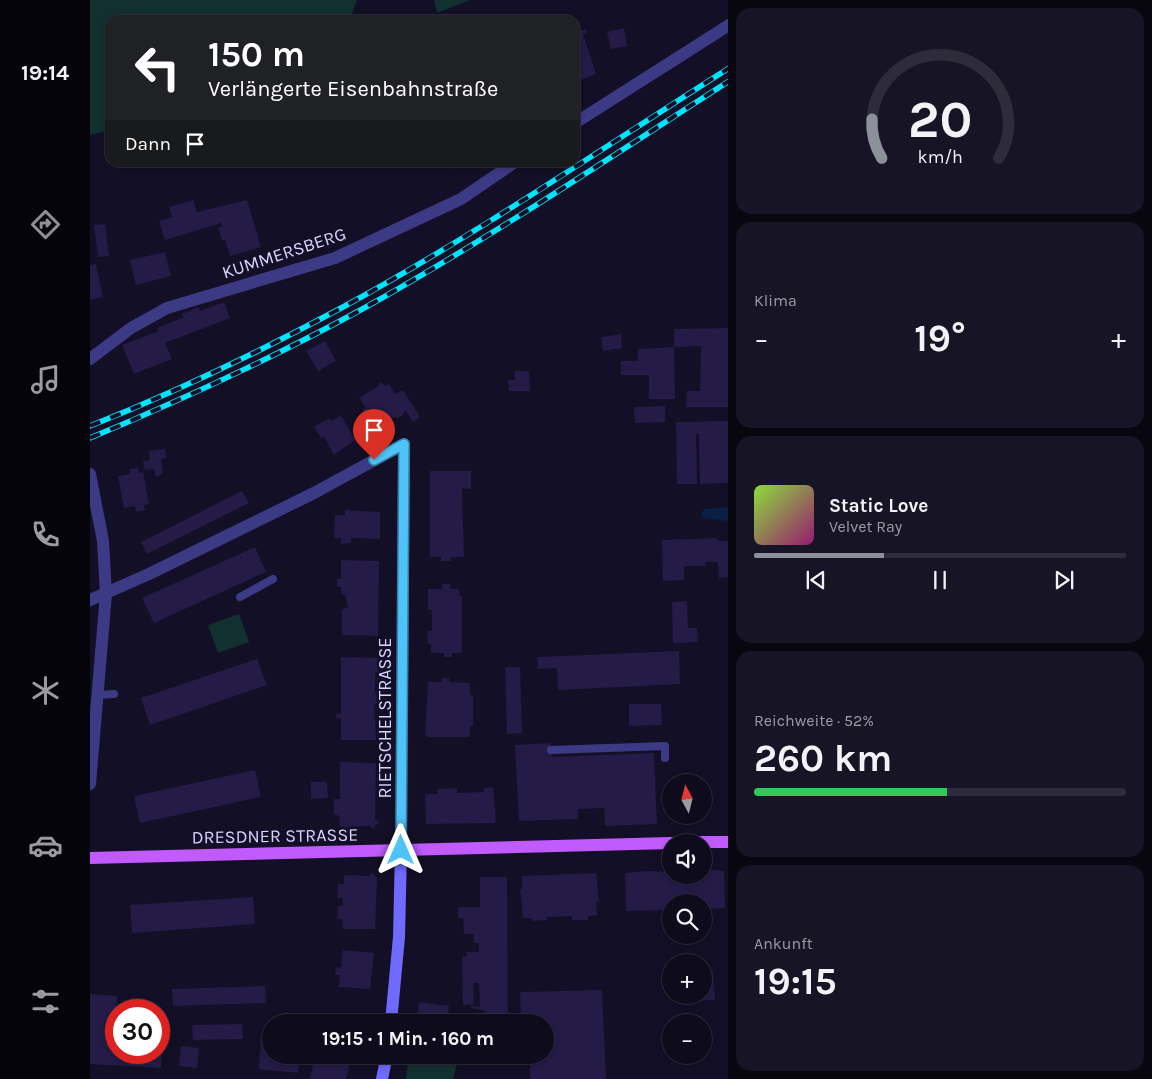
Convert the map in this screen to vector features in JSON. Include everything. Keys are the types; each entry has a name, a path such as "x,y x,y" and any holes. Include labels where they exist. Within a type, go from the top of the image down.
{"main road":[{"path":"712,842 728,842"},
{"name":"DRESDNER STRASSE","path":"90,858 662,843"},
{"name":"RIETSCHELSTRASSE","path":"392,1014 399,937 401,850"},
{"path":"382,1079 385,1064"}],"street":[{"path":"580,120 728,26"},
{"name":"KUMMERSBERG","path":"90,359 131,328 167,308 336,258 461,199 508,167"},
{"name":"RIETSCHELSTRASSE","path":"106,594 314,493 404,444 401,850"},
{"path":"90,474 103,541 106,594 90,784"},
{"path":"90,600 106,594"}],"lane":[{"path":"240,597 273,579"},
{"path":"98,695 114,694"},
{"path":"552,750 665,746 665,758"}],"green space":[{"path":"90,0 357,0 352,15 105,15 105,131 90,135"},
{"path":"434,0 470,0 437,13"},
{"path":"239,614 249,642 218,653 208,625"},
{"path":"408,1064 457,1064 453,1079 406,1079"}],"water":[{"path":"728,507 728,521 703,518 701,514 704,509"}],"building":[{"path":"624,28 627,46 611,49 607,32"},
{"path":"586,29 587,33 583,34 596,74 580,80 580,31"},
{"path":"193,200 197,212 247,200 261,247 230,256 218,227 222,227 221,223 165,240 159,221 172,217 169,207"},
{"path":"105,224 109,256 98,257 94,225"},
{"path":"165,252 171,276 136,285 130,260"},
{"path":"96,264 103,297 90,300 90,265"},
{"path":"224,302 230,318 165,343 172,359 134,374 122,345 159,331 157,328 184,317 182,314 199,307 200,311"},
{"path":"728,328 728,407 686,407 687,391 700,391 701,346 674,347 674,329"},
{"path":"621,334 622,348 603,351 601,337"},
{"path":"325,341 336,361 318,371 306,351"},
{"path":"674,347 675,399 649,399 649,375 621,375 621,361 638,361 638,349"},
{"path":"515,371 529,371 530,391 509,391 508,380 515,380"},
{"path":"381,382 385,386 389,384 395,394 403,390 420,417 413,422 405,410 403,415 397,418 394,417 378,428 371,416 367,419 362,410 366,408 359,398 377,387"},
{"path":"665,406 665,422 635,423 634,407"},
{"path":"341,415 355,440 334,455 324,437 321,438 314,427 329,418 331,421"},
{"path":"728,421 728,483 700,484 699,434 696,434 697,484 677,484 676,422"},
{"path":"165,449 166,458 161,459 163,473 156,477 154,469 145,470 143,461 150,460 149,451"},
{"path":"138,468 139,473 143,472 149,504 144,505 145,510 136,512 135,506 124,508 118,476 130,474 129,469"},
{"path":"430,471 471,471 471,489 462,488 464,557 451,557 451,561 441,561 441,557 430,557"},
{"path":"242,491 249,503 147,554 141,542"},
{"path":"345,510 380,512 380,539 351,538 351,543 341,544 341,538 334,538 335,515 345,515"},
{"path":"717,538 717,541 728,541 728,577 719,578 718,562 705,562 706,566 684,566 684,580 663,581 662,540"},
{"path":"255,547 266,572 154,623 142,598"},
{"path":"341,560 379,561 378,636 342,635 342,610 348,607 345,594 341,594 341,587 337,587 337,579 341,579"},
{"path":"442,584 450,584 450,589 459,589 459,596 462,596 462,653 452,653 452,657 444,657 444,653 431,653 431,644 428,644 427,631 432,631 432,610 428,610 428,589 442,589"},
{"path":"687,601 688,628 697,628 698,642 673,643 672,602"},
{"path":"679,651 680,684 558,690 557,668 538,669 537,657"},
{"path":"341,657 378,658 378,673 375,673 377,703 374,704 376,740 341,740 341,718 336,718 336,714 341,714"},
{"path":"257,659 267,685 150,725 141,698"},
{"path":"505,667 520,667 522,733 507,734"},
{"path":"442,678 449,678 449,682 470,683 470,695 473,695 473,726 470,726 470,737 427,737 425,734 428,682 442,682"},
{"path":"629,704 661,704 662,725 629,726"},
{"path":"551,743 552,757 654,753 657,824 605,826 604,808 578,809 578,819 519,821 515,745"},
{"path":"340,762 376,763 375,819 379,822 373,829 370,826 340,827 339,816 334,814 334,799 340,799"},
{"path":"255,770 261,797 140,823 134,796"},
{"path":"311,782 327,782 328,798 311,799"},
{"path":"493,787 496,823 426,824 425,794 438,794 437,789 457,788 457,793 484,792 484,788"},
{"path":"712,870 724,871 725,908 712,909 712,894 662,894 662,910 626,911 625,873 662,872 662,884 712,884"},
{"path":"372,872 377,878 375,929 343,929 342,919 337,919 338,906 343,906 343,898 337,898 338,884 344,884 344,875 369,876"},
{"path":"596,873 599,902 596,902 597,915 588,916 588,920 572,920 572,916 547,917 547,920 532,921 532,918 523,918 520,889 522,889 522,876"},
{"path":"480,877 507,877 508,1014 484,1014 485,1011 471,1008 471,1006 480,1007 479,983 473,983 474,1004 463,1005 462,957 467,956 466,952 479,952 479,943 474,943 474,934 464,934 463,918 458,918 458,907 480,907"},
{"path":"253,897 255,924 132,933 130,905"},
{"path":"343,950 374,953 370,989 339,987 340,975 335,975 336,967 341,968"},
{"path":"712,970 713,970 715,1000 712,1000"},
{"path":"265,986 266,1003 173,1006 172,989"},
{"path":"602,990 606,1079 530,1079 530,1064 554,1064 554,1014 521,1014 520,992"},
{"path":"90,994 117,996 117,999 105,999 105,1064 161,1064 161,1068 90,1064"},
{"path":"419,1002 449,1006 448,1014 417,1014"},
{"path":"242,1024 243,1039 193,1040 192,1025"},
{"path":"261,1038 262,1064 299,1064 298,1073 259,1069"},
{"path":"181,1046 199,1048 197,1068 179,1066"},
{"path":"313,1064 350,1064 346,1079 310,1079"}],"railway":[{"path":"580,164 728,69"},
{"path":"90,438 230,376 299,343 366,307 504,225 728,82"},
{"path":"90,426 250,355 343,307 441,251 575,167"}],"route":[{"path":"374,460 404,444 401,850"}]}
